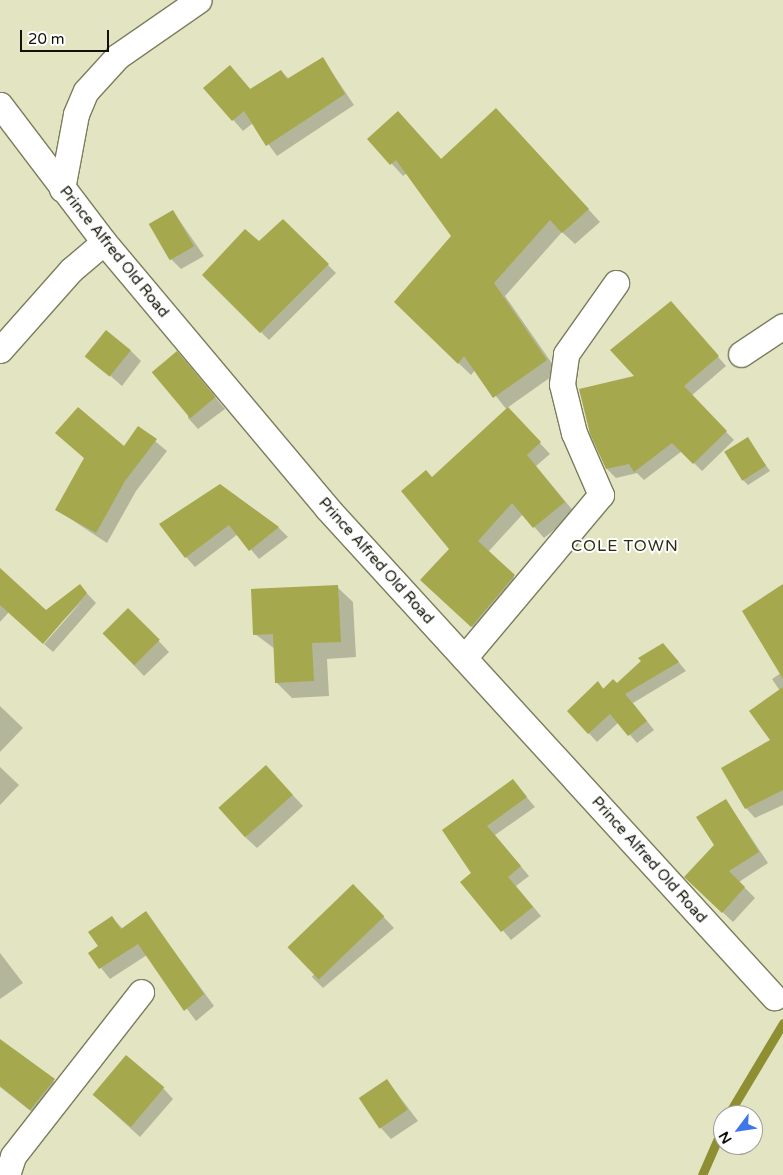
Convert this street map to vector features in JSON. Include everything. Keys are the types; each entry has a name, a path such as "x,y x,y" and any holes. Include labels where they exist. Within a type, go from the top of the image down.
{"street":[{"path":"62,189 76,114 86,91 118,56 200,0"},
{"name":"Prince Alfred Old Road","path":"0,105 104,242 327,508 774,997"},
{"path":"0,350 104,242"},
{"path":"464,658 601,495 574,433 562,384 566,354 616,283"},
{"path":"741,354 783,326"},
{"path":"7,1175 12,1156 141,992"}],"building":[{"path":"323,57 345,94 266,146 244,111 232,121 203,88 230,65 250,89 281,70 287,79"},
{"path":"496,108 589,209 562,233 550,220 494,283 547,360 493,398 464,356 458,364 394,302 451,236 396,160 390,165 367,139 398,111 441,159"},
{"path":"173,210 194,246 170,260 149,224"},
{"path":"283,219 329,264 260,333 202,275 245,229 259,241"},
{"path":"671,301 719,356 684,386 727,431 693,464 672,443 634,472 629,464 606,469 590,434 579,389 634,376 610,350"},
{"path":"106,330 131,350 109,377 85,356"},
{"path":"177,351 216,397 190,418 152,372"},
{"path":"78,407 124,446 138,426 157,439 125,481 96,533 55,510 84,458 55,433"},
{"path":"508,407 541,442 527,455 565,502 533,528 512,503 478,541 515,575 471,627 420,580 449,549 401,491 426,470 432,477"},
{"path":"748,437 766,466 742,481 724,452"},
{"path":"220,484 279,527 249,551 229,525 185,558 159,524"},
{"path":"0,568 46,610 80,584 87,593 43,644 0,605"},
{"path":"783,584 783,679 742,611"},
{"path":"338,585 341,642 312,643 314,681 275,683 273,634 253,635 251,589"},
{"path":"128,608 160,640 134,665 103,633"},
{"path":"663,643 679,662 625,694 647,721 628,736 610,714 588,734 567,711 598,681 603,689 613,679 617,683 641,661 638,658"},
{"path":"783,687 783,790 745,809 721,768 770,740 749,711"},
{"path":"266,765 293,795 245,838 218,808"},
{"path":"513,779 527,797 487,826 521,866 508,877 533,907 501,932 460,882 471,873 442,830"},
{"path":"726,799 759,852 729,871 745,887 722,913 684,877 714,845 696,817"},
{"path":"353,884 384,916 319,980 288,947"},
{"path":"146,911 204,994 184,1011 138,944 99,969 88,953 98,946 88,932 112,916 121,929"},
{"path":"0,1039 55,1079 30,1110 0,1086"},
{"path":"126,1055 164,1087 131,1127 93,1095"},
{"path":"387,1079 408,1110 380,1129 359,1098"}],"waterway":[{"path":"734,1105 783,1023"},
{"path":"702,1175 713,1150"}],"district":[{"name":"COLE TOWN","path":"625,546"}]}
